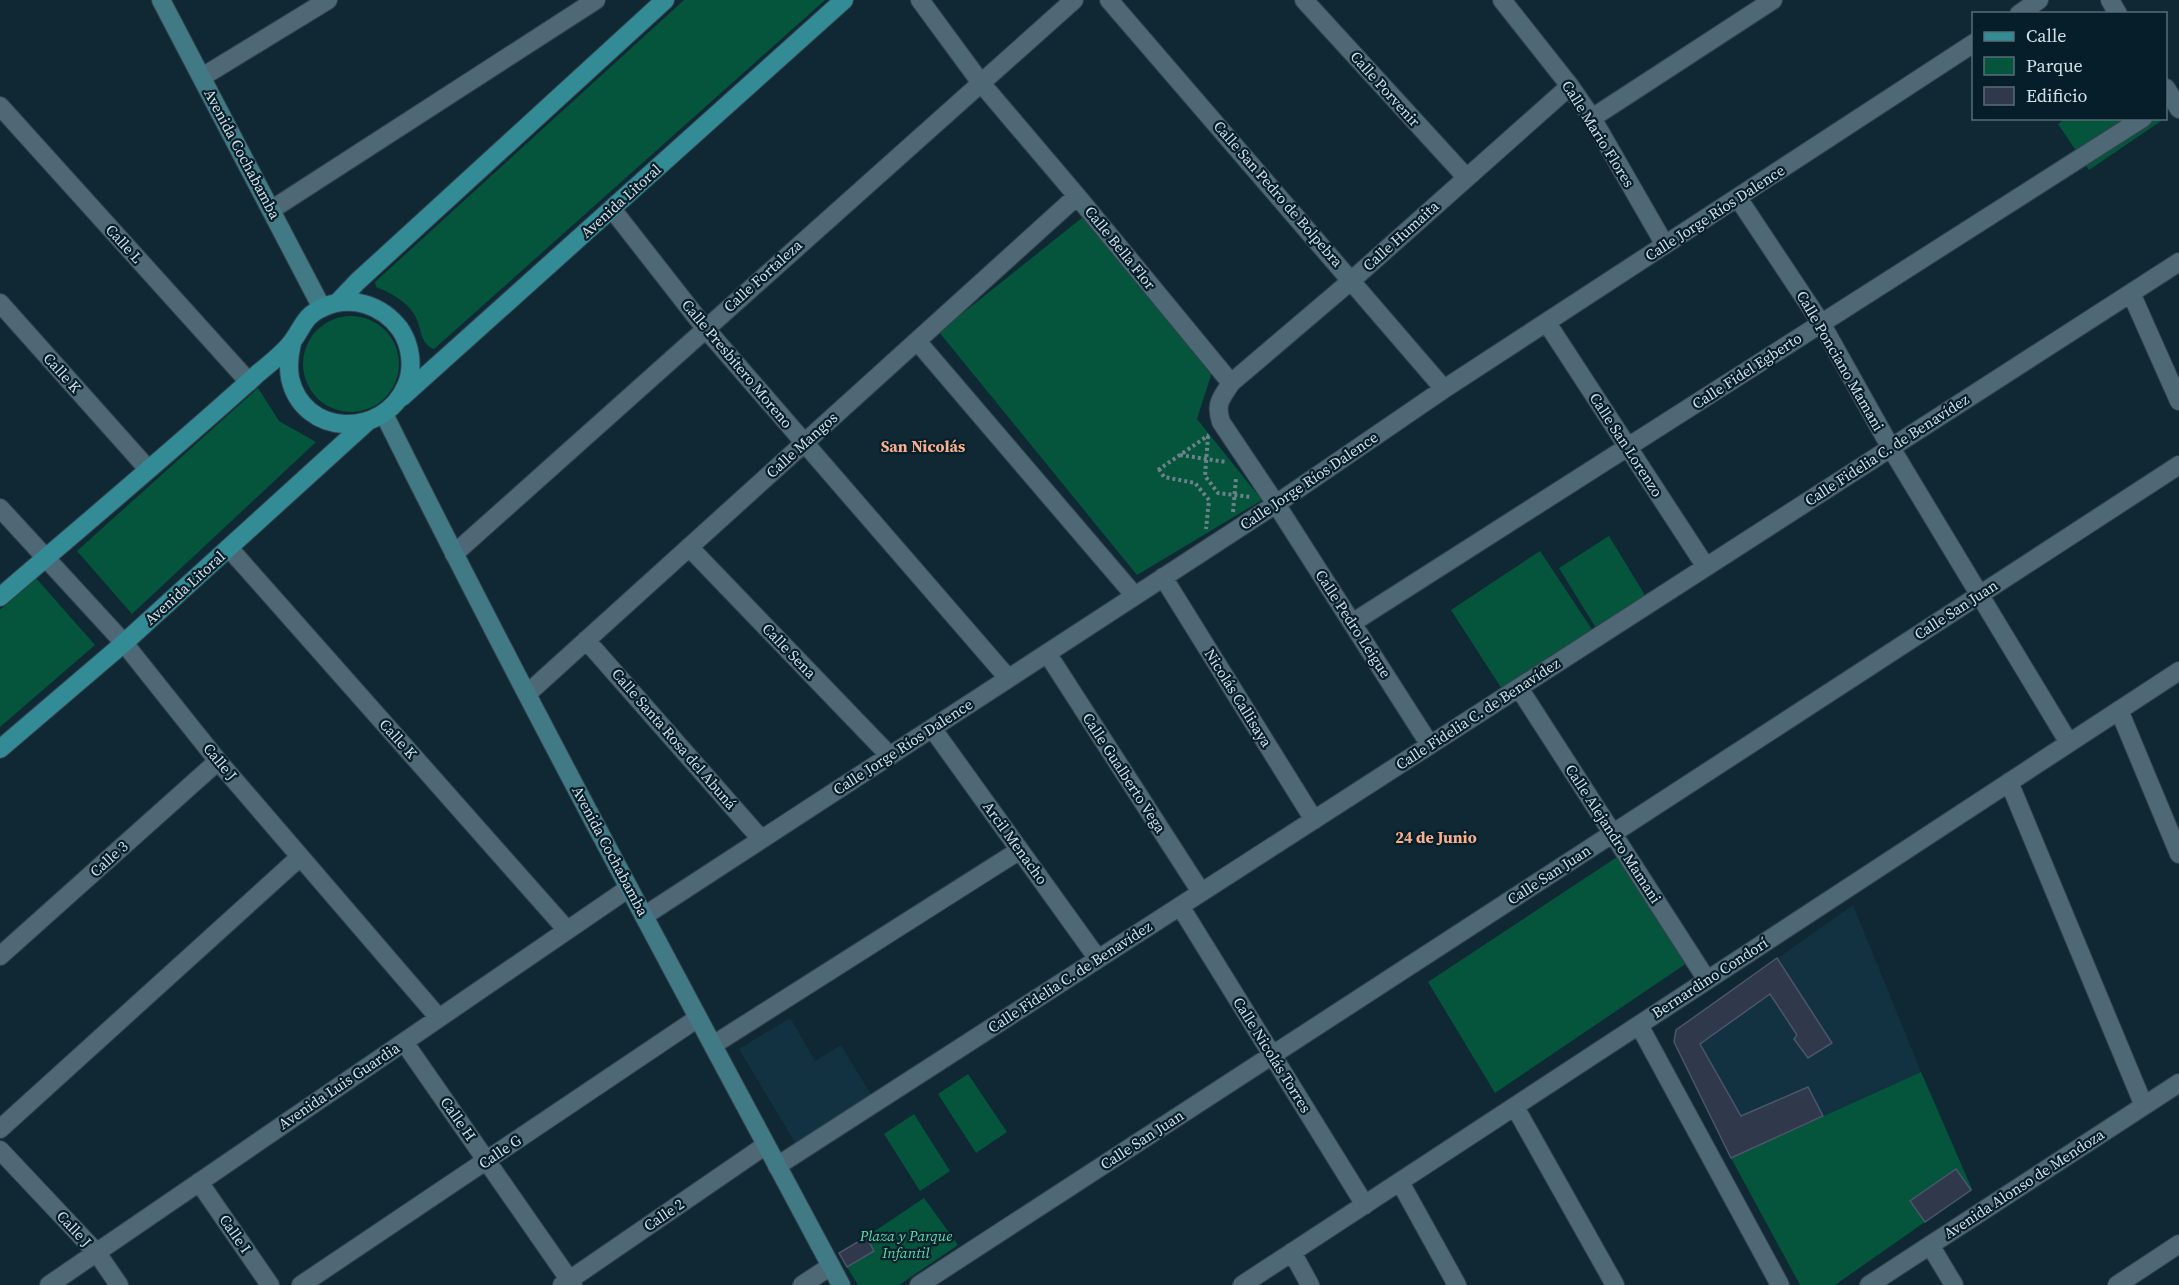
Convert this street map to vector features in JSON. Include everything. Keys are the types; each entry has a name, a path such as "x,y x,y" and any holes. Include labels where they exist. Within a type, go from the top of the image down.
{"main road":[{"name":"Avenida Cochabamba","path":"161,0 271,210 330,306"},
{"path":"0,597 249,382 292,343 304,323 330,306 358,281 665,0"},
{"name":"Avenida Litoral","path":"398,401 844,0"},
{"path":"292,343 288,362 291,381 299,398 312,412 329,422 348,425 367,422 384,414 398,401 407,384 411,364 409,349 394,321 382,311 360,303 330,306"},
{"name":"Avenida Cochabamba","path":"384,414 454,554 628,888 841,1285"},
{"name":"Avenida Litoral","path":"0,749 124,643 367,422"}],"street":[{"path":"271,210 597,0"},
{"name":"Calle Bella Flor","path":"920,0 981,83 1232,383"},
{"name":"Calle Fortaleza","path":"454,554 1074,0"},
{"name":"Calle San Pedro de Bolpebra","path":"1110,0 1444,390"},
{"name":"Calle Porvenir","path":"1304,0 1466,177"},
{"name":"Calle Mario Flores","path":"1502,0 1570,86 1592,118 1665,245"},
{"path":"1592,118 1773,0"},
{"path":"2022,12 2039,0"},
{"path":"202,77 320,2"},
{"name":"Calle Jorge Ríos Dalence","path":"644,916 1276,504 1444,390 1972,44"},
{"name":"Calle Humaita","path":"1232,383 1352,280 1570,86"},
{"name":"Calle L","path":"0,106 249,382"},
{"name":"Calle Fidel Egberto","path":"1352,623 2140,120"},
{"name":"Calle Mangos","path":"527,694 1077,196"},
{"name":"Calle Ponciano Mamani","path":"1738,198 1821,323 1890,448 2069,743"},
{"name":"Calle Presbítero Moreno","path":"612,209 705,328 1008,678"},
{"name":"Calle Fidelia C. de Benavídez","path":"777,1166 2179,262"},
{"path":"2131,293 2177,390"},
{"name":"Calle K","path":"0,303 148,469"},
{"name":"Calle San Lorenzo","path":"1547,323 1706,567"},
{"path":"917,341 1135,596"},
{"path":"1232,383 1219,400 1217,411 1221,422 1276,504"},
{"name":"Calle San Juan","path":"919,1285 2179,465"},
{"name":"Calle Pedro Leigue","path":"1276,504 1430,745"},
{"name":"Calle J","path":"0,508 124,643 218,762 439,1018"},
{"name":"Calle Sena","path":"689,547 890,756"},
{"name":"Calle K","path":"229,548 567,930"},
{"name":"Nicolás Callisaya","path":"1163,577 1314,820"},
{"name":"Calle Santa Rosa del Abuná","path":"586,640 761,839"},
{"name":"Calle Gualberto Vega","path":"1047,653 1201,892"},
{"name":"Bernardino Condorí","path":"1242,1285 2179,671"},
{"name":"Calle Alejandro Mamani","path":"1519,688 1707,980"},
{"path":"2119,710 2179,854"},
{"name":"Arcil Menacho","path":"932,728 1098,959"},
{"name":"Calle 3","path":"0,956 218,762"},
{"path":"2009,782 2144,1107"},
{"path":"713,1046 1020,850"},
{"path":"0,1130 300,857"},
{"name":"Avenida Luis Guardia","path":"49,1285 628,888"},
{"name":"Calle Nicolás Torres","path":"1180,906 1365,1205"},
{"name":"Calle G","path":"302,1285 698,1018"},
{"path":"1639,1025 1780,1285"},
{"name":"Calle H","path":"404,1042 568,1283"},
{"name":"Avenida Alonso de Mendoza","path":"1869,1285 2179,1083"},
{"path":"1515,1107 1615,1285"},
{"name":"Calle 2","path":"568,1283 766,1145"},
{"name":"Calle J","path":"0,1150 97,1253 119,1285"},
{"name":"Calle I","path":"199,1182 270,1285"},
{"path":"1400,1182 1457,1285"},
{"path":"2117,1285 2179,1244"},
{"path":"1930,1245 1954,1285"},
{"path":"1292,1252 1310,1285"},
{"path":"802,1285 831,1266"}],"path":[{"path":"1195,483 1204,476 1208,436 1158,470 1164,477 1195,483 1209,500 1206,531"},
{"path":"1179,455 1229,463"},
{"path":"1233,516 1237,471"},
{"path":"1204,476 1218,493 1258,497"},
{"path":"1209,500 1218,493"}],"shaded area":[{"path":"1853,905 1921,1072 1731,1158 1674,1042 1676,1030"},
{"path":"790,1018 815,1061 841,1045 873,1098 796,1144 739,1049"}],"green space":[{"path":"684,0 825,0 434,349 429,347 423,339 417,319 411,309 397,298 376,287 375,282"},
{"path":"2063,120 2163,120 2089,170 2058,124"},
{"path":"1083,217 1212,372 1197,419 1262,500 1137,575 939,332"},
{"path":"351,316 369,319 385,330 396,346 399,364 396,382 385,398 369,409 351,412 333,409 317,398 306,382 303,364 306,346 317,330 333,319"},
{"path":"258,388 279,421 316,442 132,614 77,551"},
{"path":"1609,536 1654,610 1604,641 1559,568"},
{"path":"1540,551 1601,643 1511,703 1451,610"},
{"path":"35,577 95,645 0,727 0,610"},
{"path":"1617,857 1687,963 1495,1093 1428,982"},
{"path":"1921,1072 1972,1189 1835,1285 1800,1285 1731,1158"},
{"path":"968,1074 1007,1132 976,1153 938,1094"},
{"path":"914,1114 950,1171 920,1191 884,1134"},
{"name":"Plaza y Parque Infantil","path":"924,1198 958,1245 899,1285 858,1285 847,1267 873,1252 866,1237"}],"building":[{"path":"1777,958 1832,1043 1808,1058 1794,1039 1797,1035 1770,994 1700,1044 1741,1116 1808,1087 1823,1116 1731,1158 1674,1042 1676,1030"},
{"path":"1956,1169 1971,1190 1925,1222 1910,1201"},
{"path":"866,1237 874,1251 847,1267 839,1253"}],"district":[{"name":"San Nicolás","path":"923,446"},
{"name":"24 de Junio","path":"1436,837"}]}
